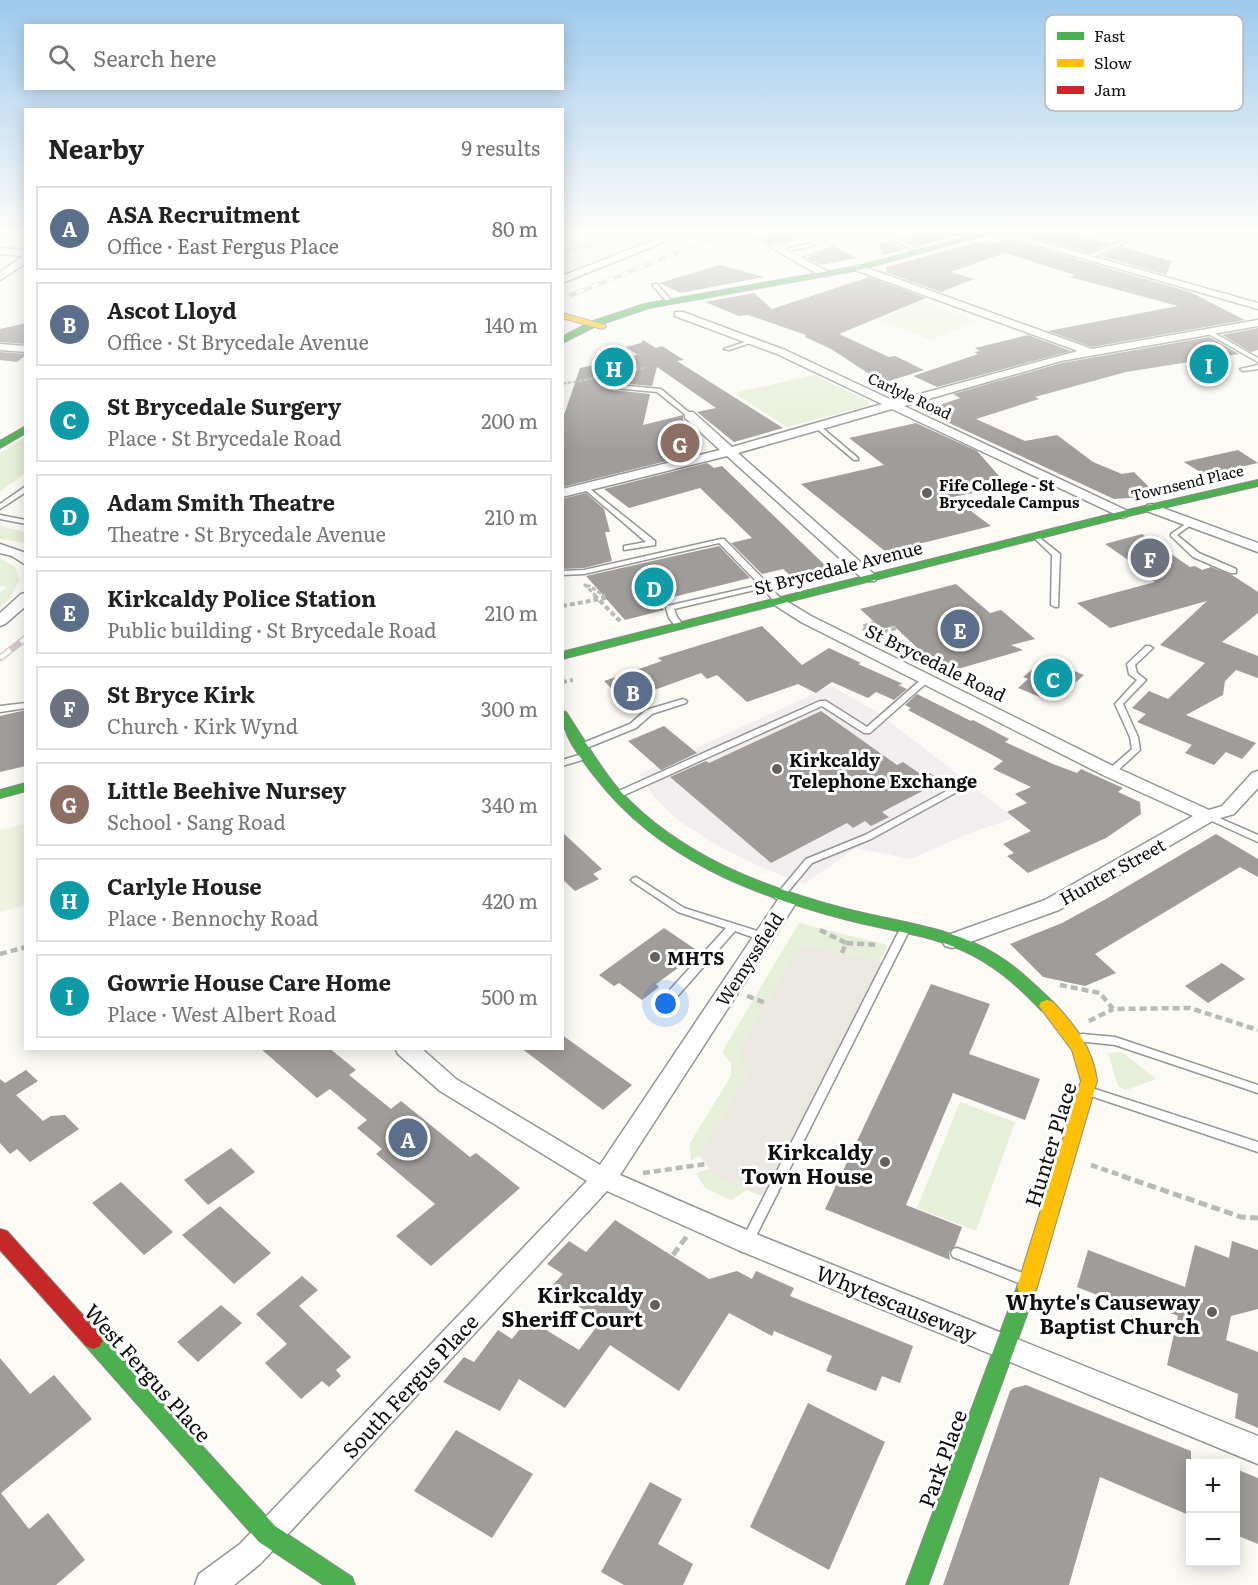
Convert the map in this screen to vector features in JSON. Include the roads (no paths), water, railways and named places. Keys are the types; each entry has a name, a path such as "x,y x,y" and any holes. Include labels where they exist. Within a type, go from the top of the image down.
{"street":[{"path":"564,352 599,326 620,314 658,304"},
{"path":"564,340 599,326 673,304"},
{"path":"958,304 1088,351"},
{"name":"Carlyle Road","path":"680,314 781,352 1123,514"},
{"path":"564,316 599,326"},
{"path":"564,492 730,451 1088,351 1258,322"},
{"path":"0,347 24,349"},
{"path":"689,415 870,578"},
{"path":"0,445 24,430"},
{"name":"Townsend Place","path":"1123,514 1258,483"},
{"path":"1152,508 1258,548"},
{"name":"St Brycedale Avenue","path":"564,655 680,626 773,594 870,578 1123,514"},
{"path":"0,548 23,555"},
{"name":"St Brycedale Road","path":"773,594 806,619 867,641 927,679 1111,772 1208,816"},
{"path":"0,621 24,599"},
{"name":"Wemyssfield","path":"564,721 617,795 644,824 695,860 756,889 783,898 763,937 604,1179"},
{"name":"Hunter Street","path":"952,941 1052,905 1208,816 1228,810 1258,777"},
{"path":"0,794 24,788"},
{"name":"Hunter Place","path":"783,898 952,941 984,954 1013,973 1076,1038 1086,1059 1090,1078 1088,1091 1029,1281 1005,1346"},
{"name":"Whytescauseway","path":"408,1050 448,1085 604,1179 747,1242 1258,1450"},
{"name":"South Fergus Place","path":"210,1585 250,1554 604,1179"},
{"name":"West Fergus Place","path":"0,1237 267,1534 344,1585"},
{"name":"Park Place","path":"917,1585 1005,1346"}],"lane":[{"path":"1207,331 1258,360"},
{"path":"727,349 753,341"},
{"path":"1243,369 1258,367"},
{"path":"617,387 659,390 689,415"},
{"path":"818,427 856,459"},
{"path":"585,487 652,543 627,548"},
{"path":"0,507 24,489"},
{"path":"0,517 24,522"},
{"path":"1190,523 1173,535 1196,555 1233,571"},
{"path":"1035,536 1056,554 1055,605"},
{"path":"564,573 584,572 721,541 773,594"},
{"path":"680,626 673,618 670,608 751,588 773,594"},
{"path":"1111,772 1137,750 1134,737 1119,704 1142,680 1133,674 1131,664 1149,648"},
{"path":"617,795 823,703 867,731 927,679"},
{"path":"564,762 633,726 649,712 683,701"},
{"path":"0,709 24,705"},
{"path":"783,898 809,861 868,837 952,791"},
{"path":"1208,816 1258,838"},
{"path":"636,880 681,910 763,937"},
{"path":"671,996 733,927"},
{"path":"747,1242 905,929"},
{"path":"1076,1038 1115,1041 1258,1089"},
{"path":"1088,1091 1258,1147"},
{"path":"957,1253 1029,1281"}],"railway":[{"path":"0,658 24,640"}],"place":[{"name":"Gowrie House Care Home","path":"1209,364"},
{"name":"Carlyle House","path":"614,367"},
{"name":"Little Beehive Nursey","path":"680,443"},
{"name":"Fife College - St Brycedale Campus","path":"927,493"},
{"name":"St Bryce Kirk","path":"1150,558"},
{"name":"Adam Smith Theatre","path":"654,587"},
{"name":"Kirkcaldy Police Station","path":"960,629"},
{"name":"St Brycedale Surgery","path":"1053,678"},
{"name":"Ascot Lloyd","path":"633,691"},
{"name":"Kirkcaldy Telephone Exchange","path":"777,769"},
{"name":"MHTS","path":"655,957"},
{"name":"ASA Recruitment","path":"408,1138"},
{"name":"Kirkcaldy Town House","path":"885,1162"},
{"name":"Kirkcaldy Sheriff Court","path":"655,1305"},
{"name":"Whyte's Causeway Baptist Church","path":"1212,1312"}]}
